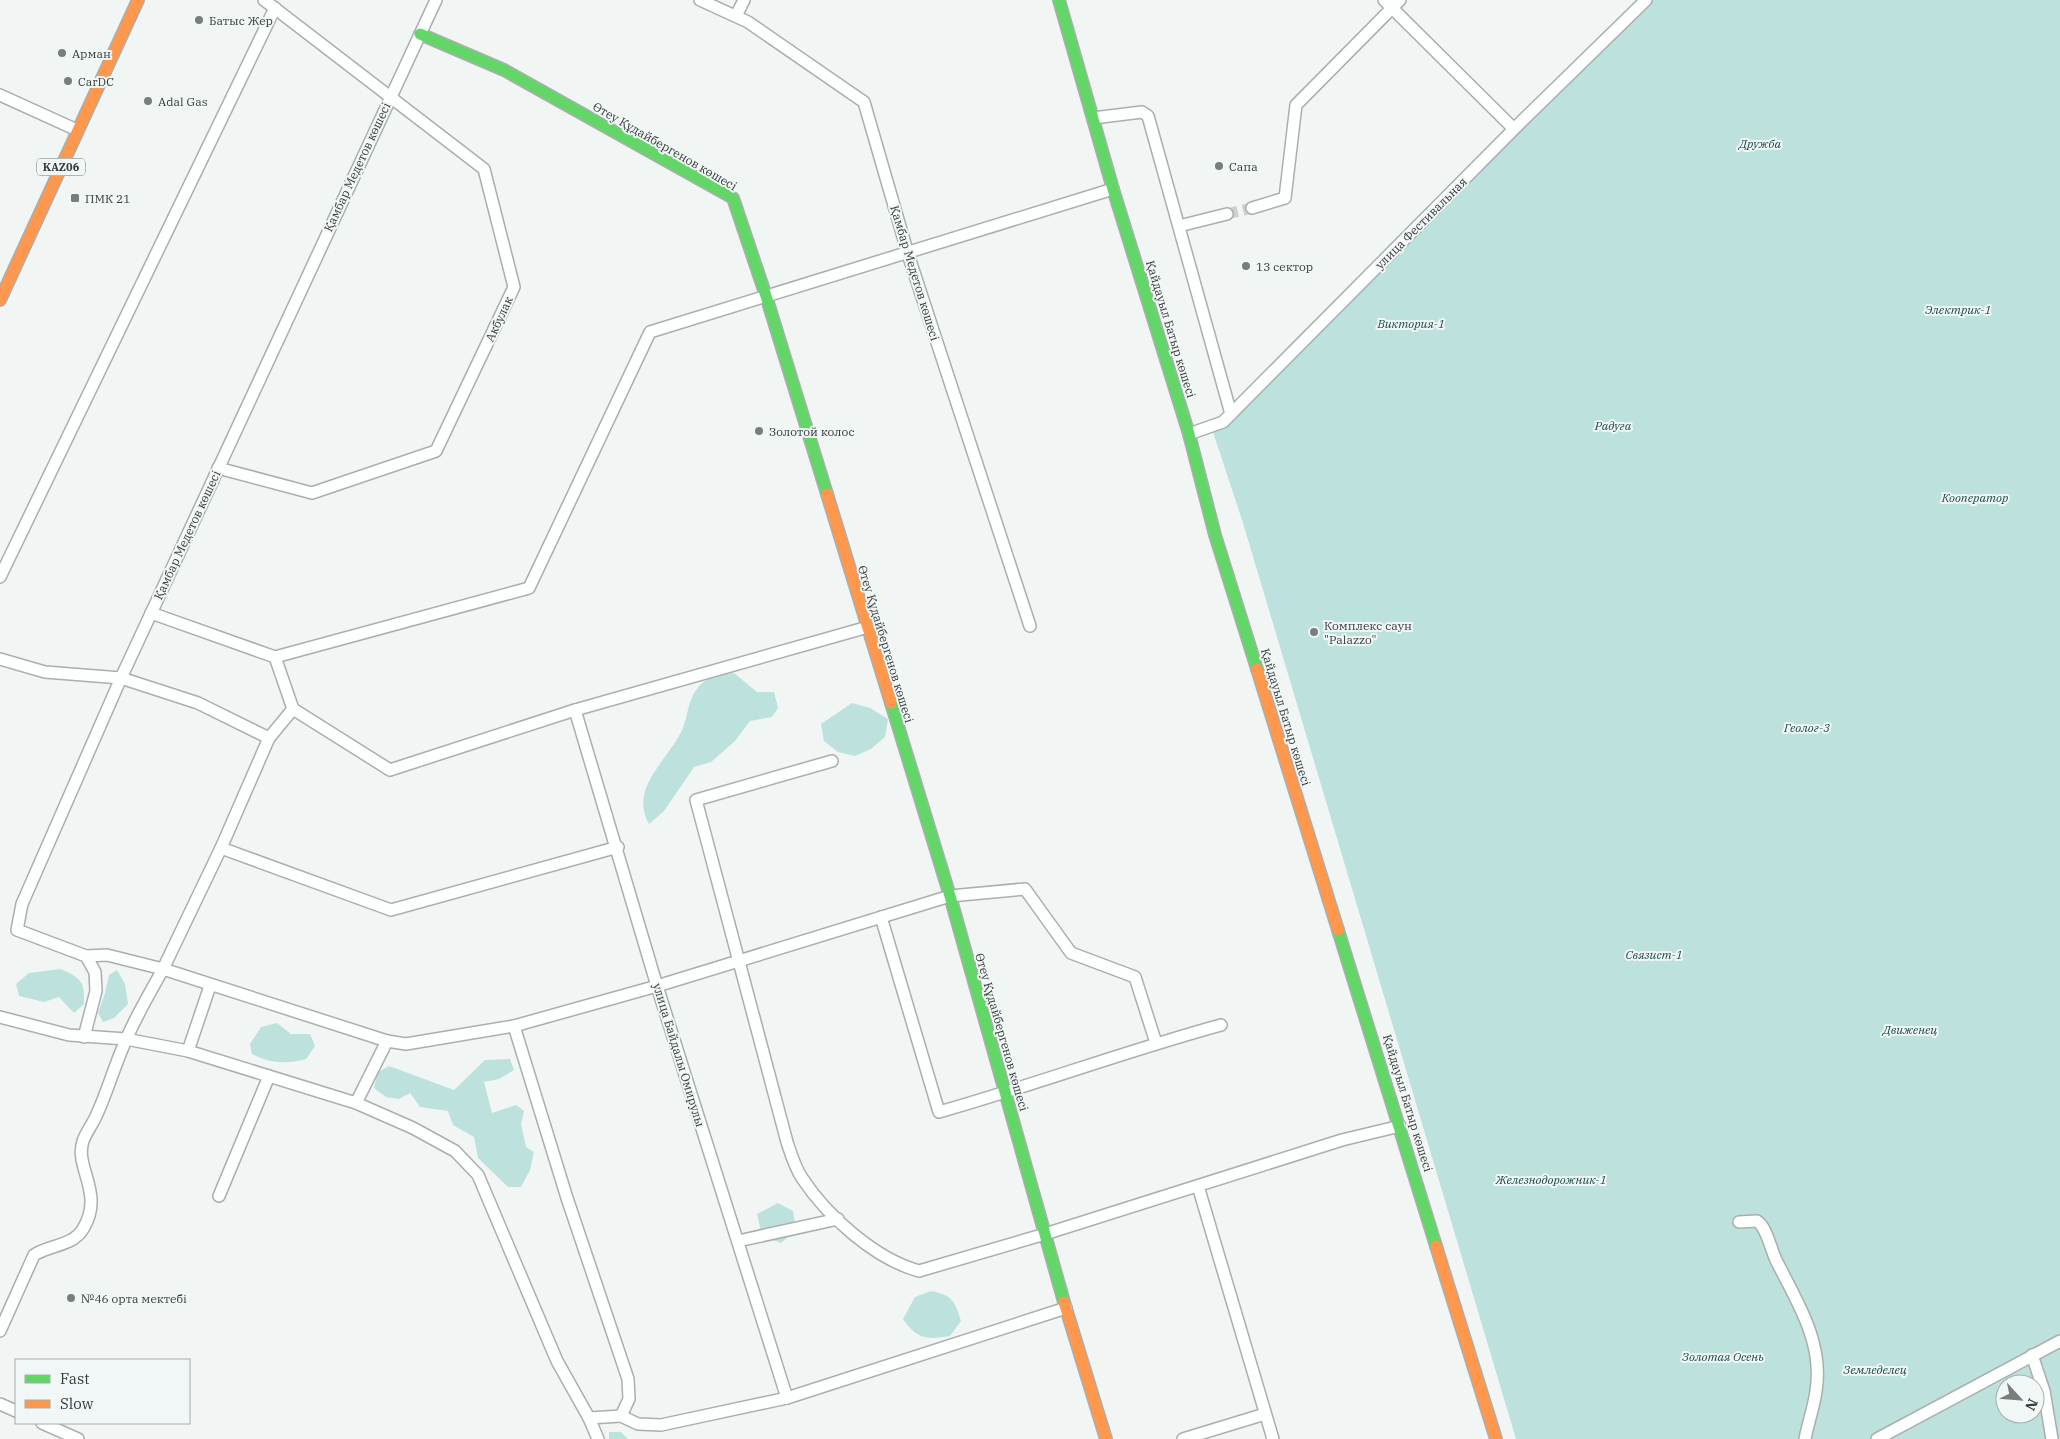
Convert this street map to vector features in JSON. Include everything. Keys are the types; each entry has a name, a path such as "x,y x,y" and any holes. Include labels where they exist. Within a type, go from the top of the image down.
{"main road":[{"name":"KАZ06","path":"0,300 138,0"},
{"name":"Қайдауыл Батыр көшесі","path":"1059,0 1113,189 1189,434 1218,544 1496,1439"},
{"name":"Өтеу Құдайбергенов көшесі","path":"420,34 504,70 733,198 766,296 950,896 1066,1308 1106,1439"}],"street":[{"name":"Акбулак","path":"218,468 312,494 436,451 514,287 484,169 264,0"},
{"name":"Қамбар Медетов көшесі","path":"86,956 17,930 17,918 121,678 436,0"},
{"name":"Қамбар Медетов көшесі","path":"700,0 748,22 864,102 908,254 1030,626"},
{"path":"736,16 744,0"},
{"name":"улица Фестивальная","path":"1189,434 1224,422 1514,129 1646,0"},
{"path":"1252,208 1285,198 1296,105 1392,3 1514,129"},
{"path":"0,577 275,8"},
{"path":"0,95 78,130"},
{"path":"1093,118 1142,112 1147,114 1231,414"},
{"path":"151,613 275,657 529,588 650,332 908,254 1113,189"},
{"path":"1179,226 1227,214"},
{"path":"275,657 293,709 390,770 575,710 868,627"},
{"path":"0,659 46,672 121,678 198,703 269,738"},
{"path":"0,1330 34,1255 42,1250 72,1240 79,1236 84,1227 91,1202 91,1190 82,1154 82,1143 97,1114 126,1039 220,848 269,738 293,709"},
{"name":"улица Байдалы Омирулы","path":"575,710 618,847 657,986 787,1398"},
{"path":"832,761 696,800 787,1142 801,1176 822,1205 875,1249 903,1266 919,1271 1045,1234 1342,1140 1400,1126"},
{"path":"220,848 391,910 618,847"},
{"path":"84,1037 96,990 95,972 86,956 107,955 162,969 210,986 387,1040 406,1044 514,1026 657,986 739,959 950,896 1025,889 1071,953 1134,977 1156,1042"},
{"path":"881,917 939,1112 1005,1093 1156,1042 1221,1024"},
{"path":"188,1051 210,986"},
{"path":"0,1018 84,1037 126,1039 188,1051 356,1103 413,1128 455,1151 478,1175 557,1361 589,1418 598,1439"},
{"path":"514,1026 566,1198 628,1379 629,1399 621,1416"},
{"path":"356,1103 387,1040"},
{"path":"219,1196 269,1076"},
{"path":"1198,1186 1273,1439"},
{"path":"738,1242 838,1220"},
{"path":"1739,1222 1760,1222 1808,1323 1818,1370 1816,1391 1805,1439"},
{"path":"589,1418 621,1416 638,1424 661,1425 787,1398 1066,1308"},
{"path":"1877,1439 1950,1402 2060,1341"},
{"path":"2032,1355 2044,1391 2052,1439"},
{"path":"0,1404 15,1411"},
{"path":"1183,1439 1265,1414"},
{"path":"44,1424 78,1439"}],"green space":[{"path":"1648,0 2060,0 2060,1439 1516,1439 1243,523 1211,426"},
{"path":"734,673 757,692 774,692 778,708 772,717 750,721 735,741 711,762 694,767 664,811 649,824 644,811 644,798 647,786 653,774 677,740 683,728 694,693 709,678"},
{"path":"852,703 870,708 888,719 885,737 871,749 855,756 838,752 824,741 821,724"},
{"path":"61,969 77,978 84,991 84,1004 74,1013 59,997 44,1002 19,996 16,984 29,973"},
{"path":"117,970 125,984 128,1004 114,1018 103,1022 98,1013 109,975"},
{"path":"277,1023 291,1034 310,1034 315,1046 306,1059 279,1062 266,1060 252,1054 250,1044 261,1027"},
{"path":"510,1059 514,1070 499,1079 484,1082 492,1113 516,1105 524,1111 521,1124 526,1147 534,1152 530,1170 521,1187 508,1187 478,1158 474,1137 453,1125 448,1111 420,1107 410,1093 399,1099 386,1097 374,1088 378,1072 389,1066 454,1090 485,1060"},
{"path":"778,1203 793,1211 796,1230 781,1243 762,1236 757,1214"},
{"path":"931,1291 949,1297 955,1304 961,1321 950,1336 928,1338 913,1331 903,1319 915,1297"},
{"path":"609,1432 621,1432 628,1439 609,1439"}],"tunnel":[{"path":"1227,214 1252,208"}],"traffic: fast":[{"path":"1059,0 1113,189 1189,434 1215,535 1257,669"},
{"path":"420,34 504,70 733,198 766,296 827,494"},
{"path":"891,703 950,896 1064,1302"},
{"path":"1338,930 1436,1246"}],"traffic: slow":[{"path":"0,300 138,0"},
{"path":"827,494 891,703"},
{"path":"1257,669 1338,930"},
{"path":"1436,1246 1496,1439"},
{"path":"1064,1302 1106,1439"}],"place":[{"name":"Батыс Жер","path":"199,20"},
{"name":"Арман","path":"62,53"},
{"name":"CarDC","path":"68,81"},
{"name":"Adal Gas","path":"148,101"},
{"name":"Сапа","path":"1219,166"},
{"name":"ПМК 21","path":"75,198"},
{"name":"13 сектор","path":"1246,266"},
{"name":"Золотой колос","path":"759,431"},
{"name":"Комплекс саун \"Palazzo\"","path":"1314,632"},
{"name":"№46 орта мектебі","path":"71,1298"}],"park label":[{"name":"Дружба","path":"1760,143"},
{"name":"Электрик-1","path":"1958,309"},
{"name":"Виктория-1","path":"1411,323"},
{"name":"Радуга","path":"1613,425"},
{"name":"Кооператор","path":"1975,497"},
{"name":"Геолог-3","path":"1807,727"},
{"name":"Связист-1","path":"1654,954"},
{"name":"Движенец","path":"1910,1029"},
{"name":"Железнодорожник-1","path":"1551,1179"},
{"name":"Золотая Осень","path":"1723,1356"},
{"name":"Земледелец","path":"1875,1369"}]}
